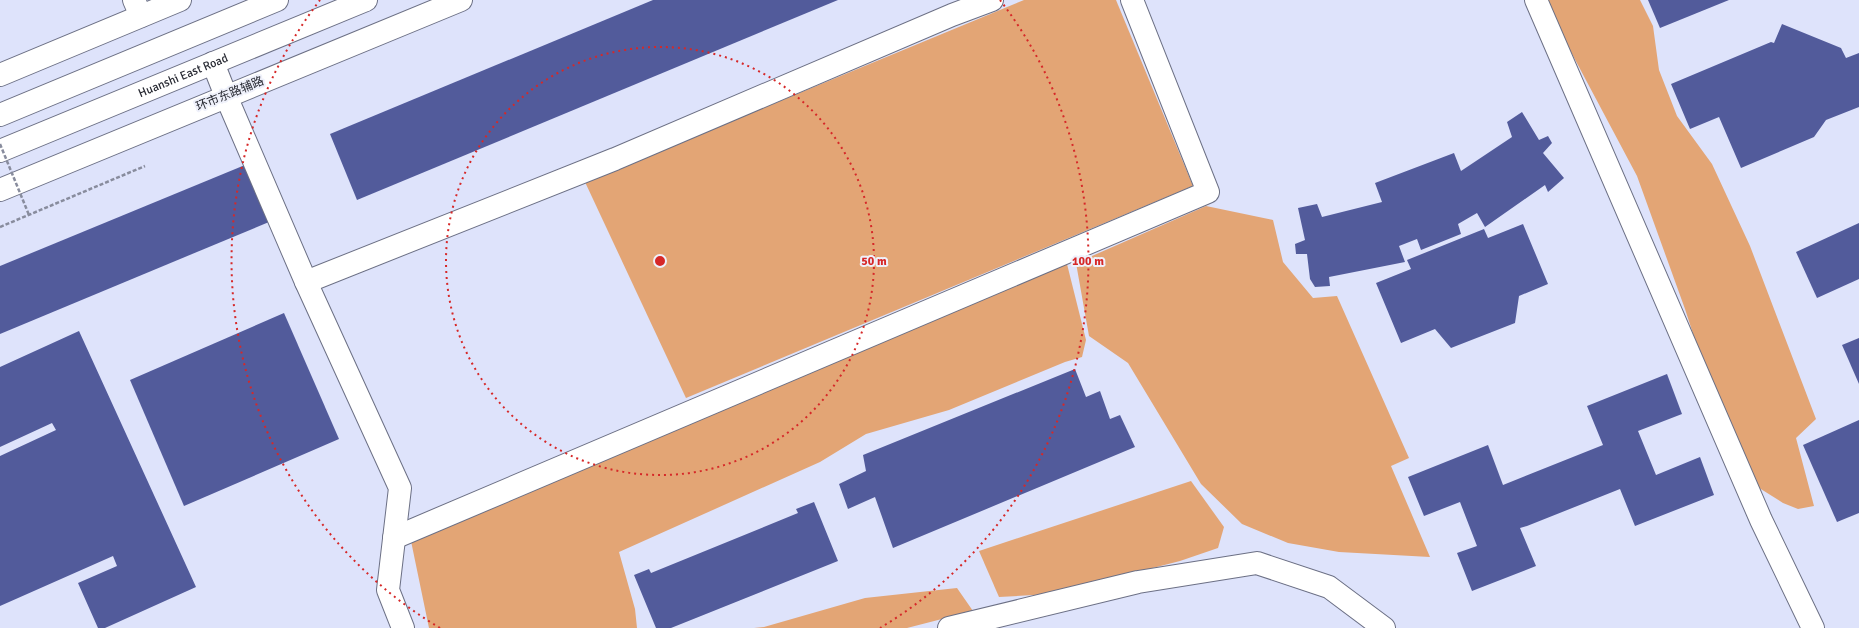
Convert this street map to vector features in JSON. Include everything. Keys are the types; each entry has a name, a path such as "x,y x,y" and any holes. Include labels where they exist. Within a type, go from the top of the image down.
{"main road":[{"path":"0,75 137,8 180,0"},
{"path":"0,115 277,0"},
{"name":"Huanshi East Road","path":"0,151 366,0"},
{"name":"环市东路辅路","path":"0,190 461,0"},
{"path":"306,282 615,159 952,15 992,0"},
{"path":"394,538 1208,192 1132,0"},
{"path":"1536,0 1761,520 1813,628"},
{"path":"213,63 306,282 400,488 388,590 403,628"},
{"path":"949,628 1138,582 1257,563 1328,587 1384,628"}],"path":[{"path":"0,144 29,215"},
{"path":"0,227 145,166"}],"shaded area":[{"path":"1024,0 1116,0 1193,186 686,398 585,182"},
{"path":"1545,0 1640,0 1653,26 1659,70 1677,116 1712,164 1750,246 1816,419 1796,438 1814,506 1798,509 1783,503 1756,486 1711,389 1685,309 1637,176 1554,20"},
{"path":"1206,206 1273,220 1283,262 1313,298 1337,296 1409,458 1391,466 1430,557 1339,552 1288,543 1242,524 1201,484 1128,363 1089,336 1076,263"},
{"path":"1067,264 1086,340 1082,357 1065,362 949,410 866,434 820,462 619,552 635,609 637,628 429,628 411,541"},
{"path":"1191,481 1224,527 1218,548 1180,561 1051,594 999,597 979,551"},
{"path":"957,588 973,611 907,628 754,628 764,627 865,598"}],"building":[{"path":"653,0 838,0 357,200 330,134"},
{"path":"1648,0 1729,0 1660,28"},
{"path":"1782,24 1841,48 1846,58 1859,53 1859,107 1826,120 1814,137 1741,168 1719,117 1690,129 1671,84 1771,42 1774,43"},
{"path":"1522,112 1539,140 1548,136 1552,143 1543,153 1564,178 1548,192 1545,185 1485,227 1477,213 1458,224 1461,234 1421,250 1417,239 1399,246 1405,262 1329,277 1330,286 1315,287 1310,279 1307,254 1296,254 1295,244 1305,240 1298,208 1317,204 1322,217 1382,202 1375,183 1454,153 1461,171 1512,137 1507,122"},
{"path":"245,165 269,222 0,334 0,266"},
{"path":"1859,223 1859,279 1817,298 1796,252"},
{"path":"1523,224 1548,284 1519,296 1515,323 1451,348 1435,329 1401,343 1376,283 1411,269 1407,260 1484,229 1488,238"},
{"path":"284,313 339,439 184,506 130,380"},
{"path":"79,331 196,587 105,628 98,628 78,583 117,566 113,556 0,606 0,456 56,430 52,423 0,447 0,367"},
{"path":"1859,338 1859,384 1842,345"},
{"path":"1075,369 1086,397 1100,391 1110,419 1120,415 1135,447 893,548 875,497 848,509 839,484 866,471 863,455"},
{"path":"1667,374 1682,414 1638,431 1656,475 1700,457 1714,495 1635,526 1620,489 1520,528 1536,566 1472,591 1457,553 1477,546 1460,502 1424,516 1408,477 1488,445 1503,485 1603,445 1587,406"},
{"path":"1859,420 1859,513 1837,522 1803,445"},
{"path":"814,502 838,561 671,628 656,628 634,575 649,569 651,573 798,513 796,509"}]}
